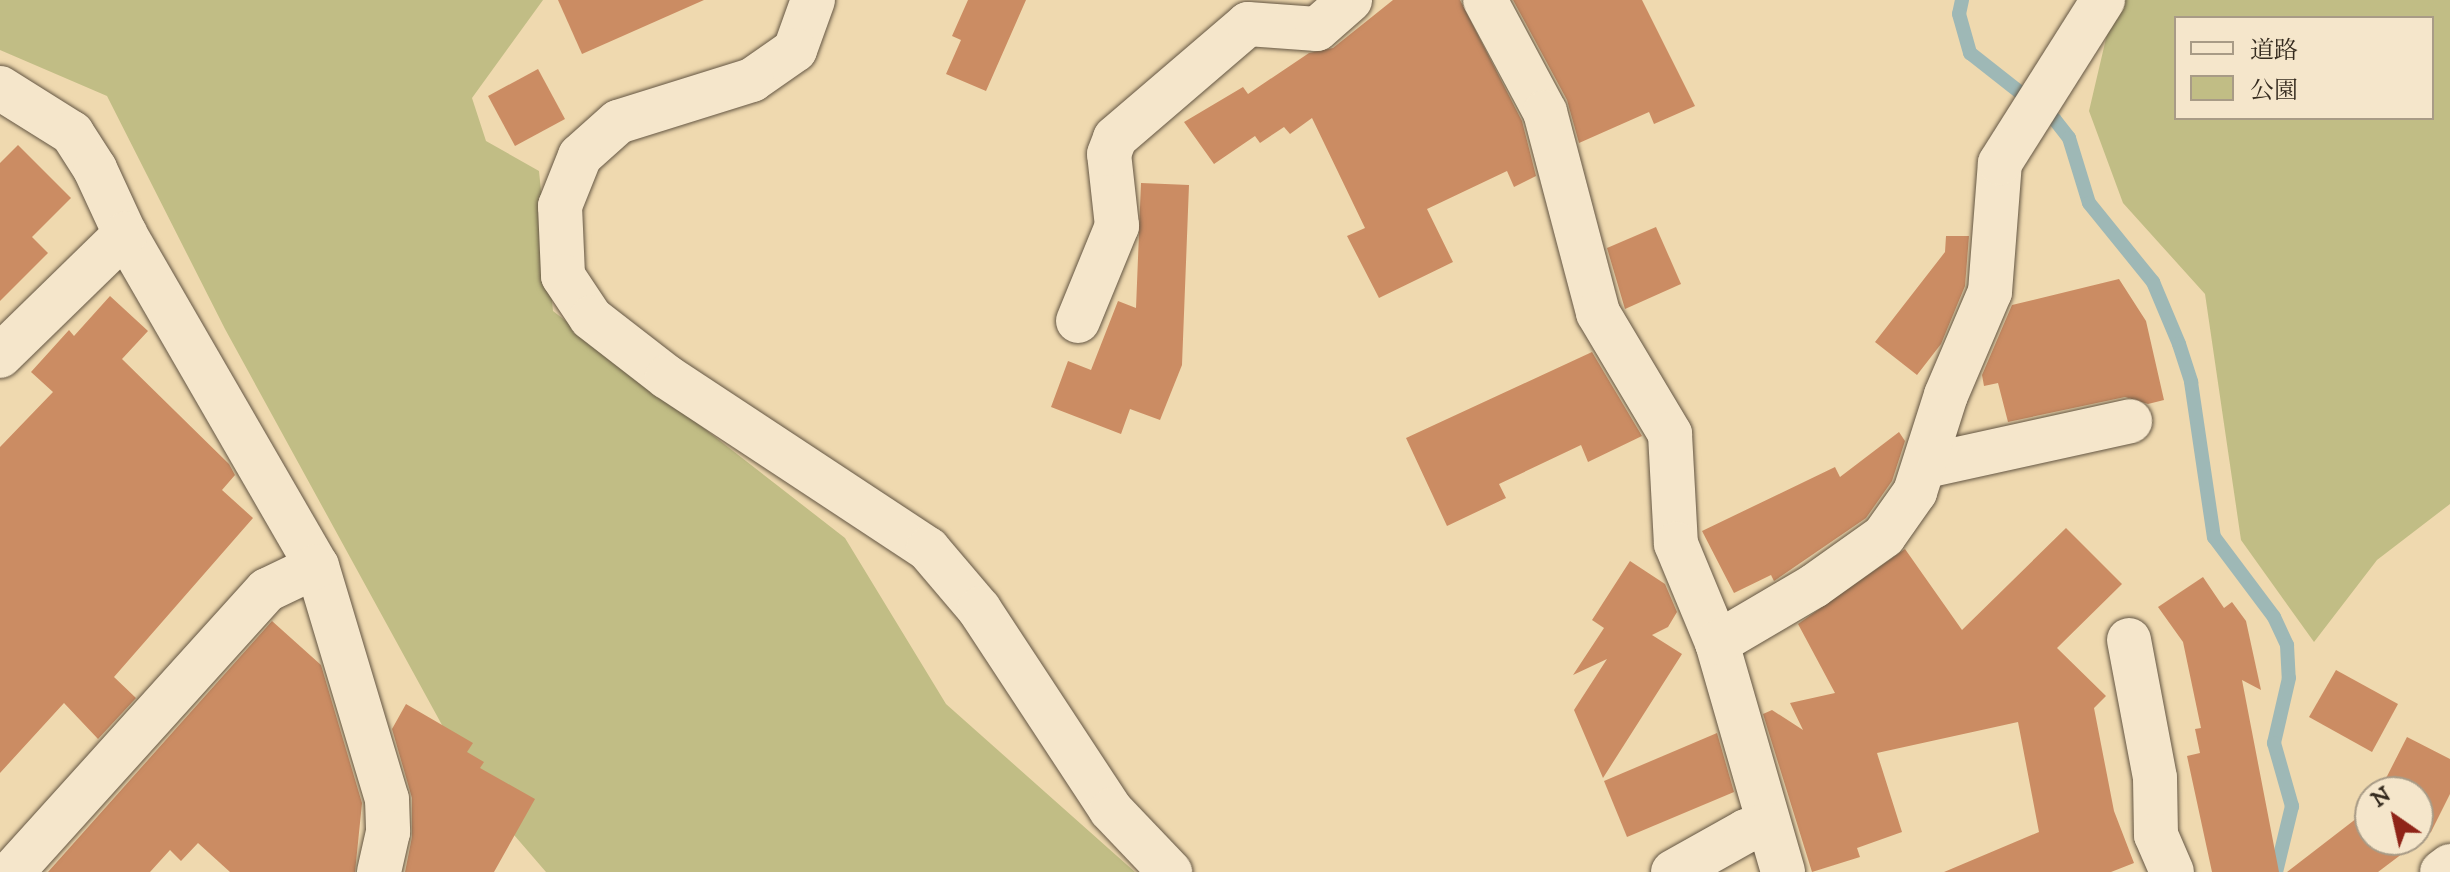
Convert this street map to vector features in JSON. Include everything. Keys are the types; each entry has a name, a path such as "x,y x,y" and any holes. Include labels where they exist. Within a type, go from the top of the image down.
{"street":[{"path":"813,0 795,50 752,80 618,122 580,156 560,206 563,276 591,318 667,377 928,549 979,609 1111,810 1170,872"},
{"path":"1078,321 1117,226 1109,154 1115,138 1248,24 1317,29 1350,0"},
{"path":"1485,0 1545,112 1598,313 1670,434 1676,544 1717,643 1783,872"},
{"path":"1717,643 1814,586 1884,536 1915,492 1926,466 1946,395 1990,292 2000,163 2103,0"},
{"path":"0,88 72,133 95,169 125,234 317,566 387,799 388,832 379,872"},
{"path":"0,356 125,234"},
{"path":"1926,466 2130,421"},
{"path":"12,872 267,590 317,566"},
{"path":"2129,640 2155,778 2156,835 2172,872"},
{"path":"1673,872 1746,831 1768,825"},
{"path":"2442,872 2450,866"}],"green space":[{"path":"0,0 543,0 472,98 486,141 539,171 553,311 845,538 946,704 1135,872 546,872 482,798 225,329 107,96 0,50"},
{"path":"2115,0 2450,0 2450,504 2377,560 2314,642 2241,540 2205,294 2123,203 2089,111"}],"building":[{"path":"558,0 704,0 582,54"},
{"path":"968,0 1026,0 986,91 946,74 961,40 952,36"},
{"path":"1393,0 1460,0 1522,121 1536,176 1514,187 1507,171 1427,209 1453,262 1379,298 1347,236 1365,228 1312,118 1290,134 1284,127 1260,143 1255,136 1214,164 1184,122 1243,87 1248,94 1309,53 1333,48"},
{"path":"1513,0 1642,0 1695,106 1654,124 1649,112 1579,143 1567,100"},
{"path":"538,69 565,119 515,146 488,96"},
{"path":"18,145 71,198 32,237 48,253 0,301 0,163"},
{"path":"1141,183 1189,185 1182,365 1160,420 1130,409 1121,434 1051,407 1068,361 1091,370 1118,301 1136,308"},
{"path":"1656,227 1681,284 1625,309 1607,248"},
{"path":"1946,236 1969,236 1965,286 1941,344 1917,375 1875,342 1945,252"},
{"path":"2119,279 2146,321 2164,400 2148,404 2125,397 2008,422 1998,383 1984,386 1982,375 2012,305"},
{"path":"110,296 148,331 122,359 229,464 235,475 222,490 253,518 114,677 136,698 98,739 64,703 0,773 0,447 53,392 31,372 69,330 74,336"},
{"path":"1592,352 1642,436 1588,462 1581,445 1499,484 1506,498 1447,526 1406,438"},
{"path":"1899,432 1905,441 1892,481 1866,518 1774,581 1771,575 1734,593 1702,531 1835,467 1840,477"},
{"path":"2066,528 2122,584 2057,648 2106,696 2094,708 2114,811 2134,863 2111,872 1944,872 2039,832 2018,722 1877,753 1902,832 1857,848 1860,857 1812,872 1763,714 1772,710 1803,730 1790,703 1835,693 1798,624 1905,549 1962,630"},
{"path":"1630,561 1665,584 1677,612 1668,627 1652,635 1682,654 1603,778 1574,710 1607,659 1573,675 1604,628 1592,620"},
{"path":"2203,577 2224,608 2232,602 2246,621 2261,690 2242,680 2279,872 2212,872 2187,756 2200,753 2195,729 2201,728 2183,642 2158,607"},
{"path":"272,621 321,665 362,803 355,872 230,872 198,843 181,861 170,850 150,872 48,872"},
{"path":"2336,670 2398,704 2372,752 2309,717"},
{"path":"406,704 473,743 467,752 484,762 480,768 535,799 494,872 405,872 412,837 412,798 392,729"},
{"path":"1717,733 1734,792 1627,837 1604,781"},
{"path":"2407,737 2450,759 2450,794 2434,826 2434,776 2387,776"},
{"path":"2354,820 2354,856 2399,856 2378,872 2287,872"}],"waterway":[{"path":"1962,0 1959,14 1970,53 2055,120 2069,138 2089,203 2153,282 2179,344 2191,382 2214,537 2274,617 2287,645 2289,678 2274,743 2292,806 2276,872"}]}
